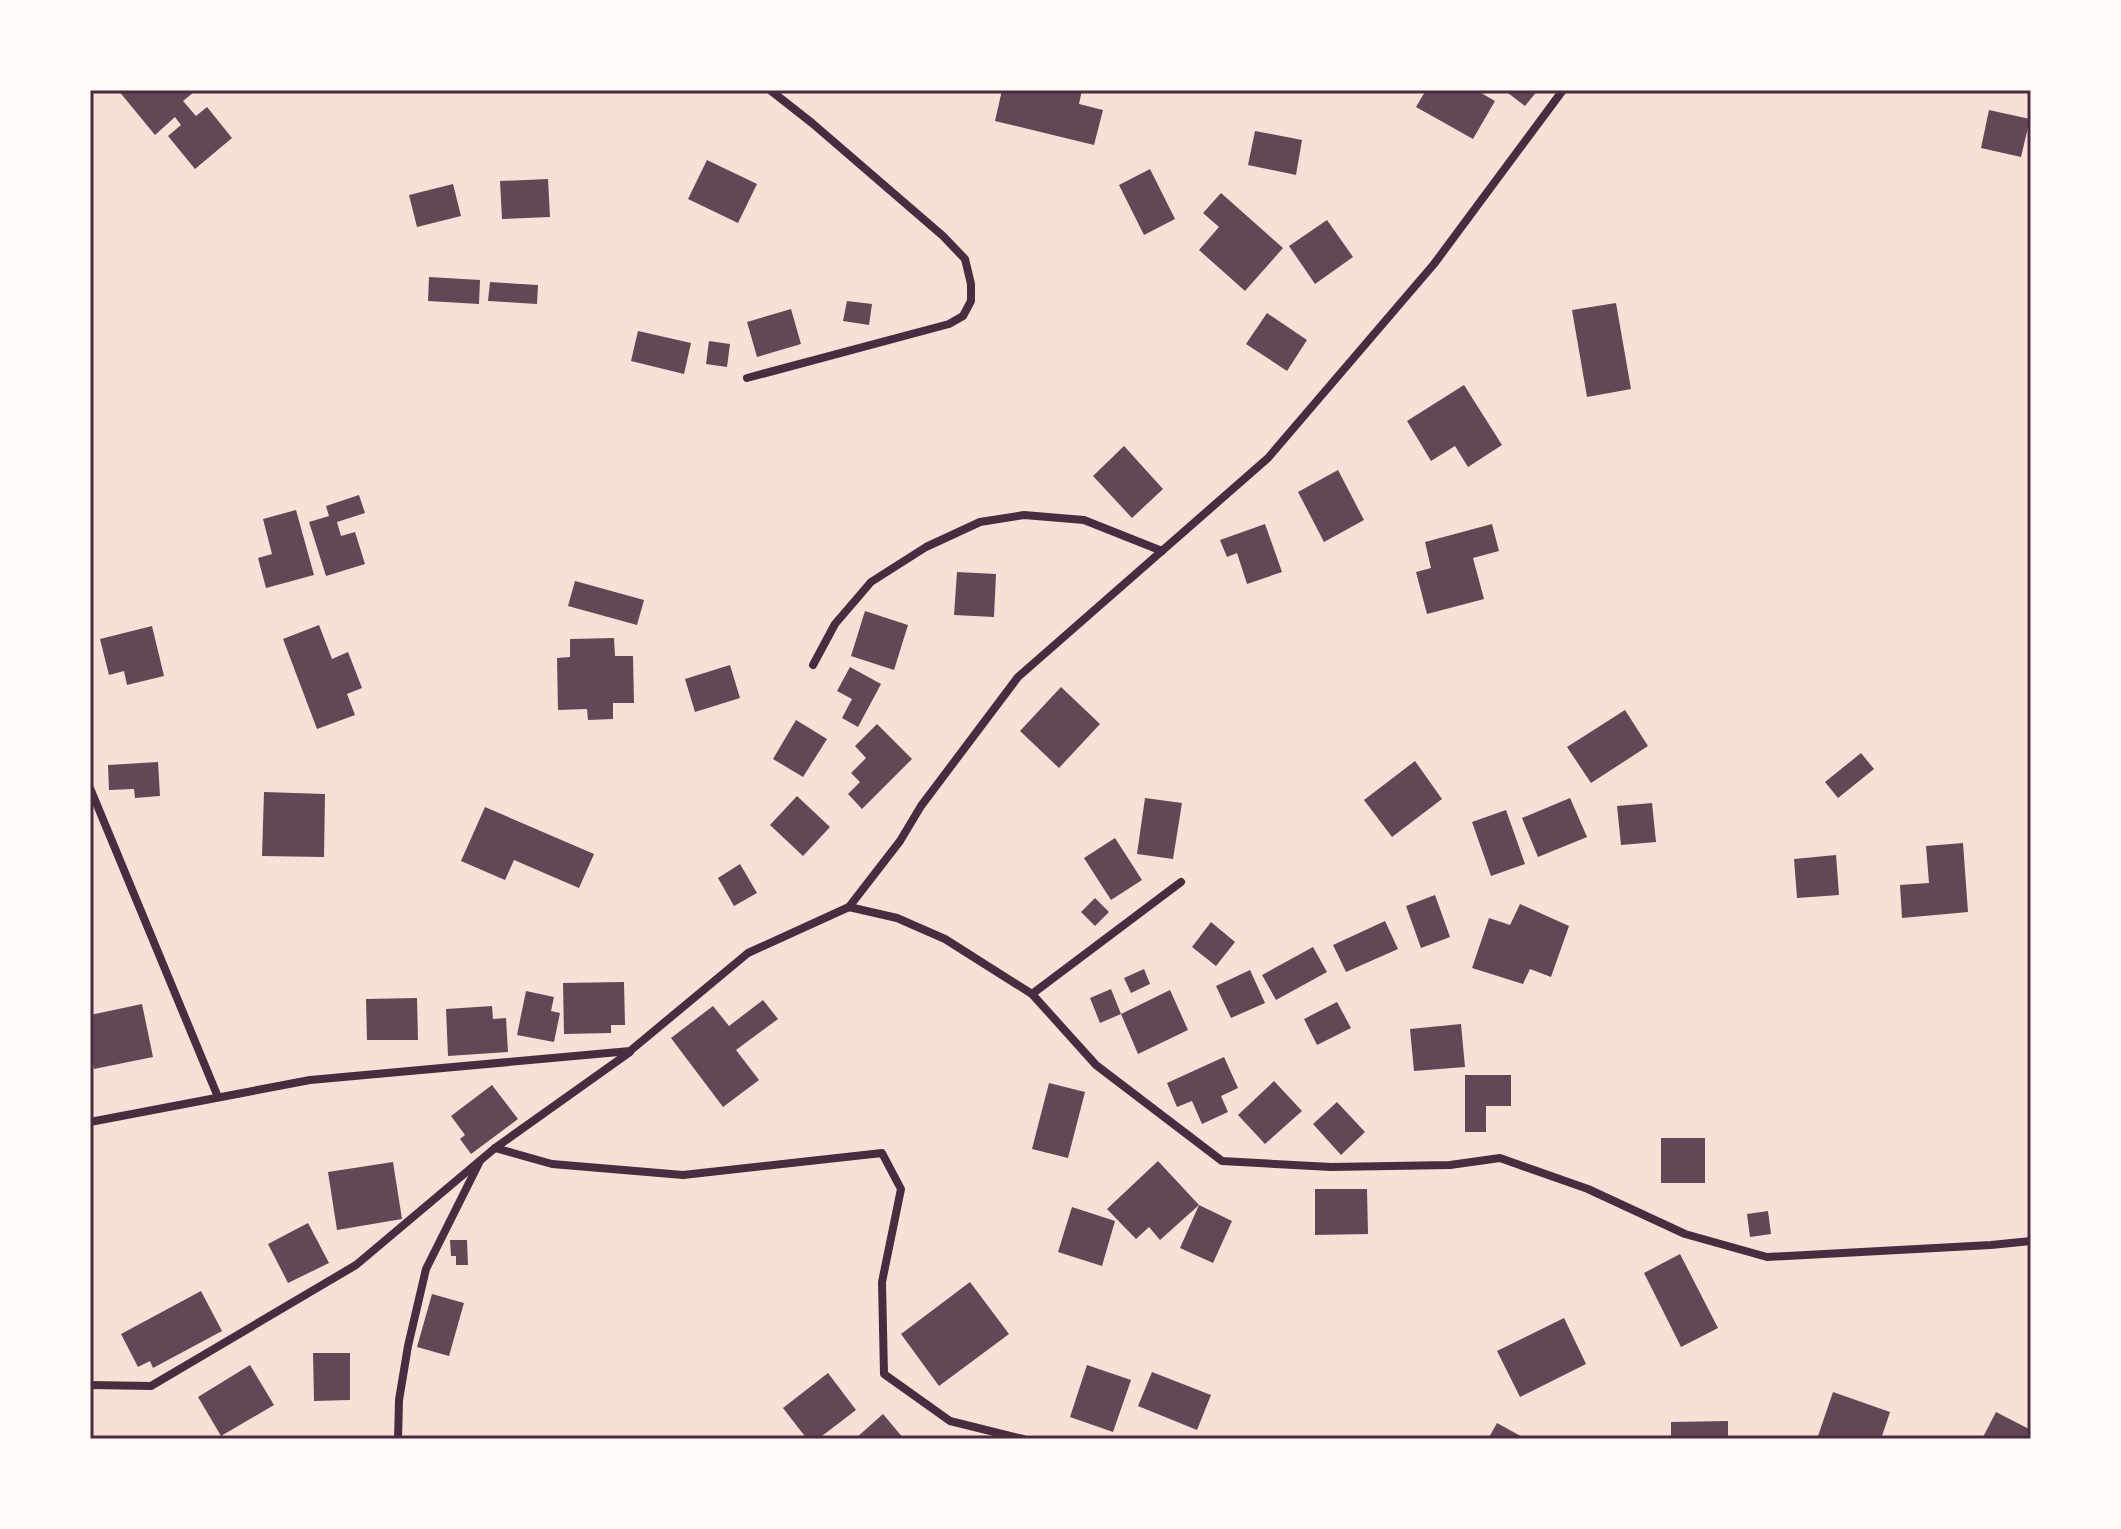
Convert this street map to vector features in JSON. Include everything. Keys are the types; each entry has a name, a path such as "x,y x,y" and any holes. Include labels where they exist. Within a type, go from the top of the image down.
{"street":[{"path":"747,378 949,324 963,316 971,301 971,284 965,259 943,236 770,90"},
{"path":"90,1385 151,1386 356,1265 480,1159 630,1051 748,953 849,907 1018,677 1268,458 1434,264 1563,90"},
{"path":"813,665 835,624 871,582 926,547 980,522 1024,515 1084,520 1162,551"},
{"path":"90,788 218,1097"},
{"path":"1032,994 1181,882"},
{"path":"849,907 897,918 945,939 1032,994 1096,1065 1222,1161 1331,1167 1450,1165 1500,1158 1588,1189 1685,1234 1767,1257 2031,1241"},
{"path":"90,1122 310,1080 630,1051"},
{"path":"495,1148 552,1164 683,1175 882,1153 901,1189 882,1282 884,1374 950,1421 1023,1439"},
{"path":"398,1439 399,1400 426,1269 480,1159"}],"building":[{"path":"118,90 192,90 194,92 183,101 196,116 207,107 232,138 195,169 168,136 181,125 175,117 155,135"},
{"path":"1002,90 1082,90 1079,104 1103,110 1094,145 995,121"},
{"path":"1426,90 1476,90 1495,101 1473,139 1416,107"},
{"path":"1504,90 1538,90 1525,106"},
{"path":"1989,110 2030,119 2021,157 1981,148"},
{"path":"1255,131 1302,140 1296,175 1248,165"},
{"path":"707,160 757,184 738,223 688,199"},
{"path":"1150,169 1175,219 1144,235 1119,185"},
{"path":"548,179 550,217 502,219 500,181"},
{"path":"453,184 461,216 417,227 409,195"},
{"path":"1221,193 1283,248 1245,291 1199,250 1219,227 1203,213"},
{"path":"1327,220 1353,257 1315,284 1289,246"},
{"path":"429,277 480,280 479,304 428,301"},
{"path":"490,282 538,285 537,304 488,301"},
{"path":"847,301 872,304 869,325 843,321"},
{"path":"1616,303 1631,389 1587,397 1572,310"},
{"path":"791,309 801,344 757,357 747,322"},
{"path":"1267,313 1307,340 1287,371 1246,344"},
{"path":"638,331 691,343 684,374 631,361"},
{"path":"709,341 730,344 727,367 706,364"},
{"path":"1464,385 1502,445 1468,467 1455,446 1431,461 1407,421"},
{"path":"1124,446 1163,489 1132,518 1093,476"},
{"path":"1338,470 1364,520 1324,542 1298,492"},
{"path":"359,495 365,513 337,522 341,536 355,532 365,564 326,576 309,522 329,516 326,506"},
{"path":"296,510 314,575 266,588 258,558 272,554 263,519"},
{"path":"1265,524 1282,572 1247,584 1237,553 1227,557 1220,540"},
{"path":"1492,524 1499,551 1473,558 1484,599 1427,614 1416,572 1431,568 1425,542"},
{"path":"957,572 996,574 994,617 954,615"},
{"path":"575,581 644,600 637,625 568,606"},
{"path":"865,611 908,625 894,670 851,656"},
{"path":"319,625 332,659 348,652 362,688 347,694 355,715 317,729 283,639"},
{"path":"152,626 164,676 127,685 124,671 109,675 100,639"},
{"path":"614,638 615,656 633,656 634,703 613,703 613,719 588,720 587,709 558,710 557,658 570,657 570,639"},
{"path":"730,665 740,698 695,712 685,679"},
{"path":"850,667 881,684 858,727 842,718 852,699 837,691"},
{"path":"1061,687 1100,724 1059,768 1020,731"},
{"path":"1625,710 1648,746 1591,783 1567,747"},
{"path":"796,720 827,739 803,777 773,759"},
{"path":"877,724 912,759 862,809 848,794 860,782 851,773 866,758 855,746"},
{"path":"1861,753 1874,769 1838,798 1825,782"},
{"path":"1415,761 1442,799 1392,837 1364,800"},
{"path":"158,762 160,796 135,798 134,789 109,790 108,765"},
{"path":"264,792 325,794 324,857 262,856"},
{"path":"797,796 830,827 803,856 770,825"},
{"path":"1145,798 1182,803 1173,859 1137,854"},
{"path":"1570,798 1587,837 1538,857 1522,818"},
{"path":"1652,803 1656,842 1621,845 1617,806"},
{"path":"485,807 594,854 579,888 514,860 505,880 461,861"},
{"path":"1506,810 1525,864 1491,876 1472,822"},
{"path":"1115,838 1142,880 1111,900 1084,858"},
{"path":"1963,843 1968,912 1902,918 1900,885 1929,883 1926,846"},
{"path":"1836,855 1839,895 1797,898 1794,859"},
{"path":"740,864 757,893 734,906 718,878"},
{"path":"1435,895 1450,937 1421,948 1406,906"},
{"path":"1095,898 1109,912 1095,926 1081,912"},
{"path":"1520,904 1569,926 1551,977 1530,969 1523,984 1472,968 1489,918 1510,925"},
{"path":"1385,921 1398,949 1346,972 1333,945"},
{"path":"1211,922 1235,942 1216,966 1192,947"},
{"path":"1313,947 1327,972 1276,1000 1262,975"},
{"path":"1144,969 1150,984 1131,993 1124,978"},
{"path":"1250,970 1265,1003 1231,1018 1216,986"},
{"path":"624,982 625,1025 611,1025 611,1033 564,1034 563,983"},
{"path":"1111,989 1121,1014 1100,1023 1090,998"},
{"path":"1170,990 1188,1030 1138,1054 1121,1014"},
{"path":"526,991 554,997 551,1011 560,1013 554,1042 517,1035"},
{"path":"417,998 418,1040 367,1040 366,999"},
{"path":"763,1000 778,1019 736,1050 759,1080 723,1107 671,1038 713,1006 729,1026"},
{"path":"1337,1002 1351,1028 1317,1045 1304,1019"},
{"path":"142,1004 153,1057 94,1069 93,1063 90,1063 90,1015"},
{"path":"492,1006 493,1019 506,1018 508,1052 448,1056 446,1009"},
{"path":"1461,1024 1465,1067 1414,1071 1410,1029"},
{"path":"1224,1057 1238,1088 1221,1096 1228,1112 1202,1124 1192,1101 1177,1107 1167,1083"},
{"path":"1465,1075 1511,1075 1511,1106 1486,1106 1486,1132 1465,1132"},
{"path":"1274,1081 1302,1111 1265,1144 1238,1115"},
{"path":"1049,1083 1085,1092 1068,1158 1032,1149"},
{"path":"492,1085 518,1119 471,1154 460,1139 465,1135 451,1116"},
{"path":"1337,1102 1365,1132 1341,1155 1313,1124"},
{"path":"1661,1138 1705,1138 1705,1183 1661,1183"},
{"path":"1158,1161 1199,1205 1160,1240 1149,1227 1136,1239 1107,1209"},
{"path":"393,1162 402,1219 337,1230 328,1172"},
{"path":"1315,1189 1367,1189 1368,1234 1315,1235"},
{"path":"1199,1205 1232,1221 1213,1263 1180,1248"},
{"path":"1072,1207 1115,1221 1102,1266 1058,1252"},
{"path":"1768,1211 1771,1234 1750,1237 1747,1214"},
{"path":"308,1223 329,1263 288,1283 268,1244"},
{"path":"450,1240 467,1240 468,1265 456,1265 456,1256 451,1256"},
{"path":"1680,1254 1718,1328 1681,1347 1644,1273"},
{"path":"970,1282 1009,1334 939,1386 901,1334"},
{"path":"201,1291 222,1331 153,1368 150,1361 138,1367 121,1334"},
{"path":"432,1294 464,1303 449,1356 417,1347"},
{"path":"1564,1318 1586,1364 1520,1397 1497,1351"},
{"path":"313,1353 350,1353 350,1400 314,1401"},
{"path":"250,1365 274,1405 221,1436 198,1397"},
{"path":"1087,1365 1131,1380 1113,1432 1070,1417"},
{"path":"1152,1372 1211,1395 1197,1430 1138,1406"},
{"path":"828,1373 856,1410 818,1439 807,1439 783,1408"},
{"path":"1833,1392 1890,1412 1881,1439 1817,1439"},
{"path":"1996,1412 2031,1430 2031,1439 1982,1439"},
{"path":"883,1414 904,1439 855,1439"},
{"path":"1728,1421 1728,1439 1671,1439 1671,1422"},
{"path":"1497,1423 1526,1439 1488,1439"}]}
